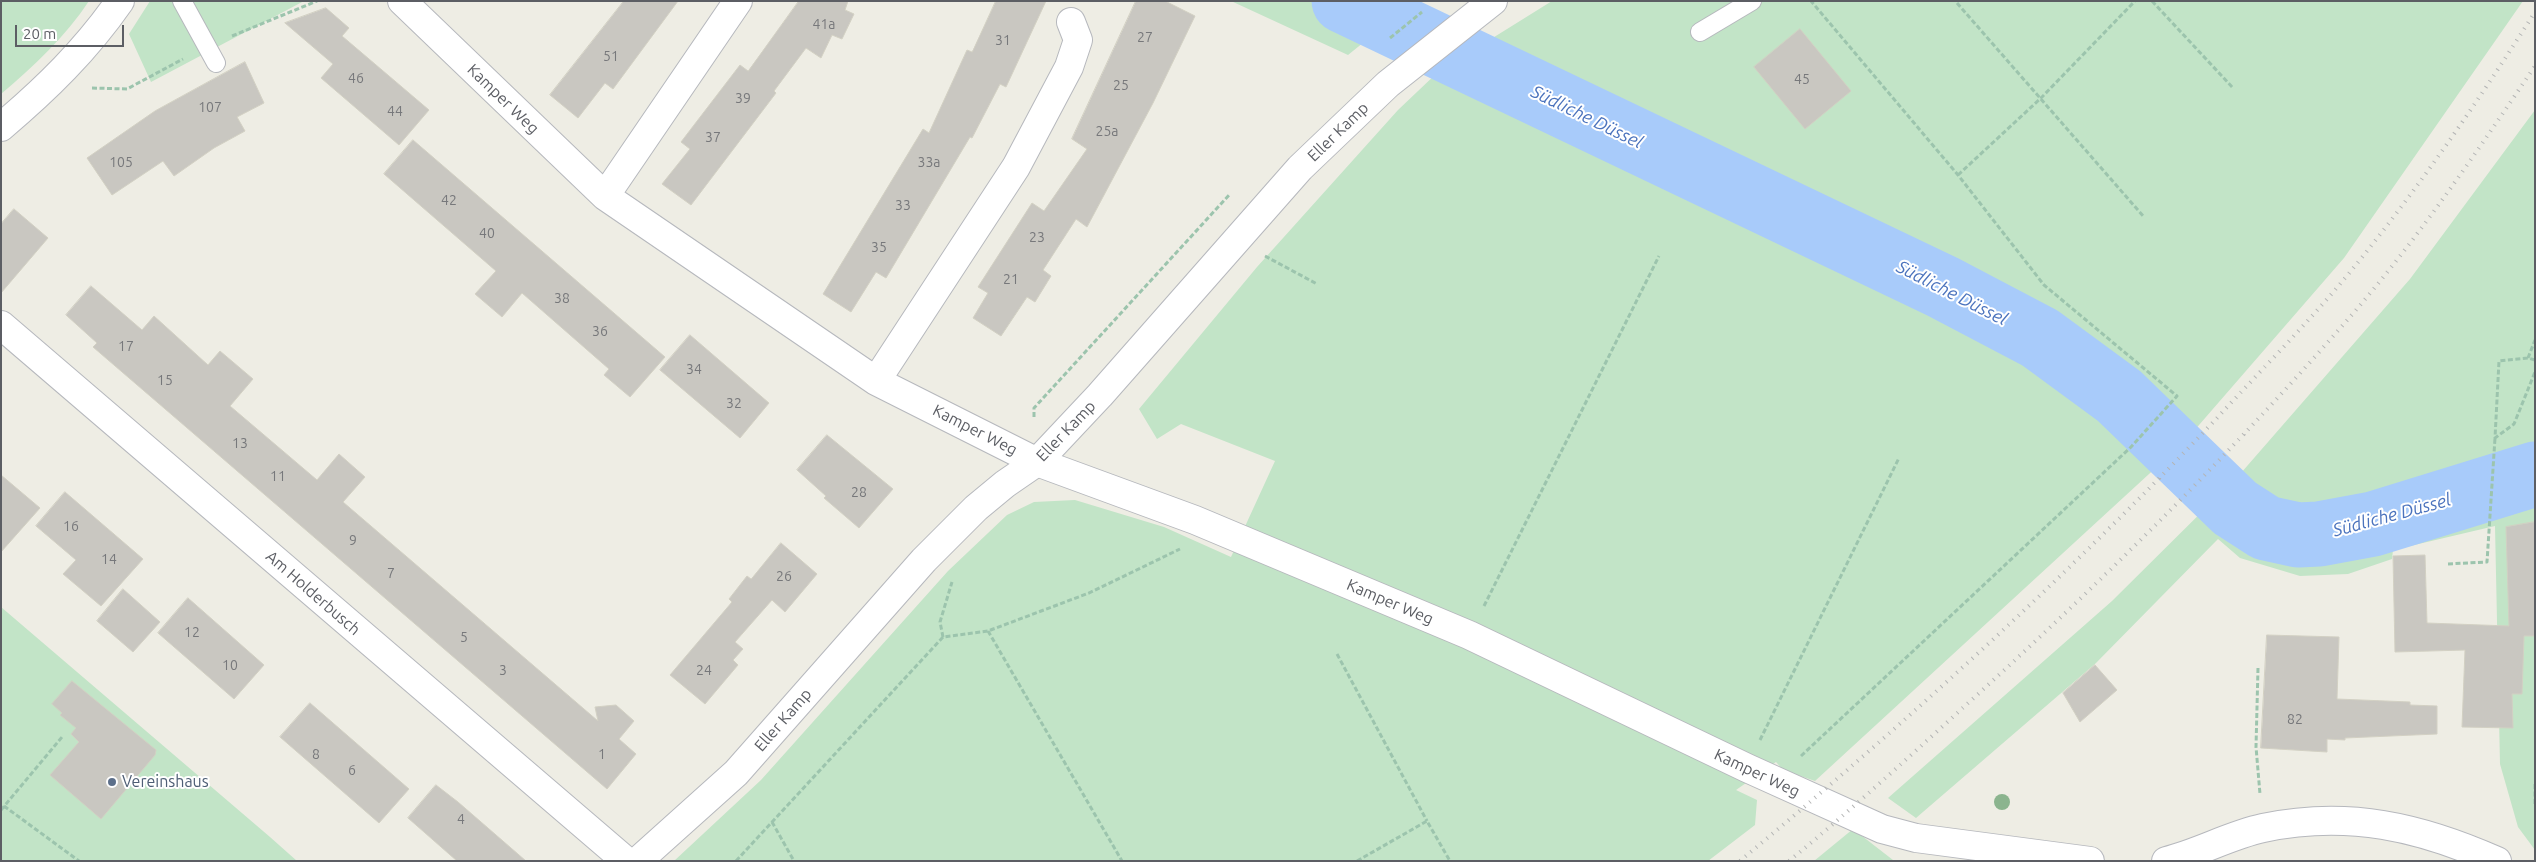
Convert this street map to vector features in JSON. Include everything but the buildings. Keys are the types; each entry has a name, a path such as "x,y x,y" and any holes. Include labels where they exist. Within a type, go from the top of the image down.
{"street":[{"path":"1,127 48,87 104,24 120,1"},
{"name":"Kamper Weg","path":"402,1 604,196 876,380 1037,462 1195,520 1469,635 1832,808 1900,834 2073,860"},
{"path":"604,196 738,1"},
{"name":"Eller Kamp","path":"638,861 736,773 937,547 976,508 1037,462 1100,395 1300,168 1388,84 1493,1"},
{"path":"876,380 1016,166 1044,116 1069,67 1078,40 1071,22"},
{"name":"Am Holderbusch","path":"1,325 626,861"},
{"path":"2166,861 2262,828 2320,821 2376,823 2431,834 2497,861"}],"lane":[{"path":"182,1 216,62"},
{"path":"1700,32 1752,1"}],"path":[{"path":"1746,768 1794,763 2131,447 2177,396 2044,285 1958,175 1812,1"},
{"path":"1958,175 2041,98 2135,1"},
{"path":"2152,1 2233,88"},
{"path":"1957,3 2144,217"},
{"path":"1469,635 1659,256"},
{"path":"2528,358 2535,340"},
{"path":"2448,564 2487,562 2499,361 2528,358 2535,360"},
{"path":"2495,438 2514,424 2535,372"},
{"path":"1746,768 1899,458"},
{"path":"736,861 943,636 988,631 1089,593 1185,547 1195,520"},
{"path":"988,631 1122,861"},
{"path":"1337,654 1450,861"},
{"path":"2258,668 2256,748 2262,828"},
{"path":"1,810 62,737"},
{"path":"2535,784 2535,804"},
{"path":"4,806 79,861"},
{"path":"1357,861 1427,821"},
{"path":"772,822 794,861"}],"green space":[{"path":"1,1 89,1 70,27 25,73 1,94"},
{"path":"150,1 304,1 151,82 129,34"},
{"path":"1231,1 1415,1 1348,55"},
{"path":"1552,1 2523,1 2344,258 2186,440 1815,781 1783,770 1776,762 1736,790 1757,800 1755,825 1708,861 674,861 761,780 948,571 1007,515 1034,502 1075,500 1164,527 1231,557 1275,461 1181,424 1157,439 1139,409 1257,267 1398,110 1438,72"},
{"path":"2535,110 2535,850 2518,827 2500,764 2495,526 2393,550 2392,559 2348,574 2300,576 2240,558 2218,539 2096,663 1916,818 1888,798 2112,601 2241,473 2410,279"},
{"path":"1,607 270,837 297,861 1,861"},
{"path":"1853,829 1893,860 1814,861"}],"waterway":[{"name":"Südliche Düssel","path":"1344,1 1943,287 2040,338 2119,396 2235,508 2266,528 2298,535 2319,534 2373,524 2535,474"}],"railway":[{"path":"1740,861 1864,755 2045,591 2161,477 2270,362 2339,286 2403,205 2471,110 2535,12"},
{"path":"1789,861 1901,764 2017,658 2118,562 2216,464 2310,362 2380,281 2471,160 2535,66"}],"place":[{"name":"Vereinshaus","path":"112,782"}]}
